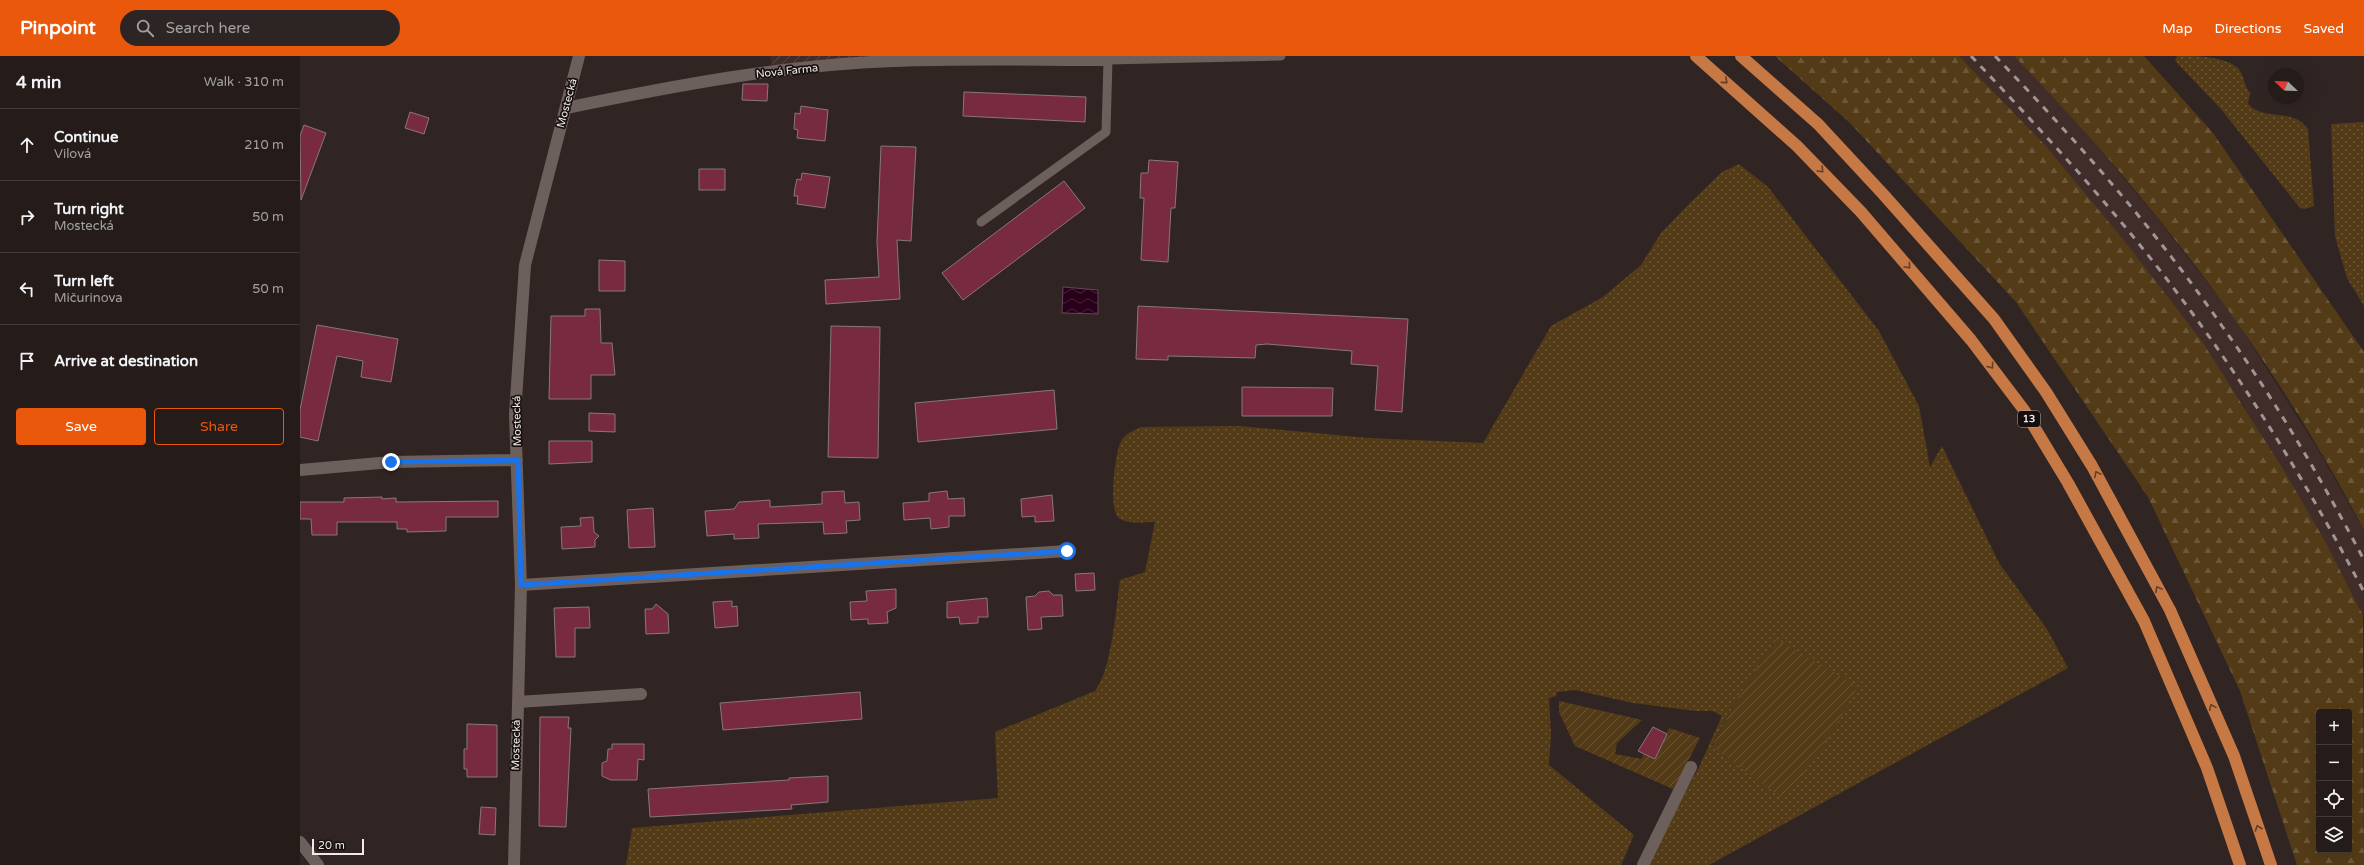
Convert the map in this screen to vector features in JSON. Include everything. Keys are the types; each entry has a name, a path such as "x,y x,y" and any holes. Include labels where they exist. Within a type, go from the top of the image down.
{"highway":[{"name":"13","path":"1696,56 1797,146 1862,212 1971,340 2024,410 2068,483 2144,621 2207,768 2240,865"},
{"name":"13","path":"1741,56 1818,124 1883,194 1994,319 2046,392 2092,466 2170,610 2234,756 2271,865"}],"street":[{"name":"Mostecká","path":"514,865 521,585 518,460 515,414 525,265 579,56"},
{"name":"Nová Farma","path":"566,108 660,88 775,71 892,61 1108,60"},
{"path":"300,470 391,462 518,460"},
{"path":"521,585 1067,551"},
{"path":"518,702 641,694"},
{"path":"1643,865 1691,767"},
{"path":"300,842 318,865"}],"lane":[{"name":"Nová Farma","path":"1108,60 1282,56"},
{"path":"982,222 1106,132 1108,60"}],"shaded area":[{"path":"770,56 917,56 772,66"},
{"path":"1959,56 2014,56 2073,117 2157,218 2234,317 2317,448 2364,530 2364,616 2325,541 2243,405 2044,144"}],"green space":[{"path":"1775,56 1959,56 2044,144 2126,243 2201,340 2283,469 2325,541 2363,615 2364,865 2297,865 2240,691 2148,497 2016,302 1849,122"},
{"path":"2014,56 2144,56 2213,133 2364,352 2364,530 2328,465 2290,402 2249,340 2206,280 2114,165"},
{"path":"2177,56 2218,59 2232,64 2240,71 2250,93 2248,104 2262,112 2294,118 2302,122 2308,129 2314,206 2305,209 2300,208 2220,108 2178,64 2175,60"},
{"path":"2364,122 2364,306 2347,278 2335,236 2331,124"},
{"path":"1739,164 1768,187 1879,331 1919,406 1930,467 1942,446 1999,563 2047,629 2068,668 1709,865 1646,865 1700,765 1722,716 1713,711 1696,711 1633,703 1575,690 1557,692 1556,696 1549,698 1551,734 1549,765 1634,835 1621,865 626,865 632,828 998,798 995,732 1095,691 1106,668 1115,622 1120,580 1145,572 1155,522 1127,522 1119,518 1114,505 1113,494 1116,460 1121,441 1126,435 1141,427 1240,426 1368,438 1483,443 1551,326 1603,297 1641,265 1661,233 1722,172","holes":["1776,639 1729,758 1712,745 1740,694"]},
{"path":"1776,639 1858,686 1824,745 1804,772 1780,797 1712,746 1740,694"},
{"path":"1559,701 1642,720 1617,743 1615,754 1642,759 1643,754 1655,759 1669,728 1700,738 1673,789 1575,746 1559,712"}],"water":[{"path":"1063,287 1098,290 1098,314 1062,313"}],"building":[{"path":"743,84 768,84 767,101 742,100"},
{"path":"964,92 1086,97 1085,122 963,116"},
{"path":"801,106 828,110 825,141 797,138 798,130 794,129 795,113 800,114"},
{"path":"410,112 429,118 424,134 405,128"},
{"path":"304,125 326,133 301,200 300,136"},
{"path":"881,146 916,147 911,241 897,240 900,299 826,304 825,280 879,277 877,242"},
{"path":"1149,160 1178,162 1175,208 1171,208 1168,262 1141,260 1144,198 1140,198 1141,173 1148,173"},
{"path":"699,169 725,169 725,190 699,190"},
{"path":"802,173 830,177 825,208 797,204 798,196 794,196 795,188 797,179 801,180"},
{"path":"1064,181 1085,208 963,300 942,273"},
{"path":"599,260 625,261 625,291 599,291"},
{"path":"1138,306 1408,319 1402,412 1375,410 1378,366 1351,364 1352,351 1267,344 1256,345 1255,358 1168,356 1168,360 1136,359"},
{"path":"585,309 600,309 601,343 612,343 615,375 591,375 591,399 549,399 551,316 585,316"},
{"path":"317,325 398,339 391,382 361,377 363,361 337,356 318,441 300,437 300,410"},
{"path":"831,326 880,327 878,458 828,457"},
{"path":"1242,387 1333,388 1332,416 1242,416"},
{"path":"1054,390 1057,429 918,442 915,403"},
{"path":"589,413 615,414 615,432 589,431"},
{"path":"549,441 592,441 592,462 549,464"},
{"path":"844,491 845,503 859,502 860,520 846,521 847,533 824,534 823,522 758,524 759,538 734,539 734,534 707,536 705,511 734,509 739,502 770,500 770,507 822,504 822,492"},
{"path":"947,491 948,499 964,498 965,516 949,516 949,527 931,529 930,518 904,520 903,503 929,501 929,493"},
{"path":"1052,495 1054,521 1035,522 1035,516 1022,517 1021,499"},
{"path":"382,497 382,499 396,498 396,502 498,501 498,517 446,517 446,531 407,532 407,529 397,529 397,522 337,522 337,535 312,535 311,519 300,519 300,502 344,502 344,498"},
{"path":"653,508 655,547 629,548 627,510"},
{"path":"593,517 594,532 599,536 595,540 595,547 562,549 561,527 581,526 580,518"},
{"path":"1094,573 1095,590 1076,591 1075,574"},
{"path":"896,589 896,608 887,612 888,623 868,624 868,619 851,620 850,602 867,601 866,591"},
{"path":"1049,591 1053,595 1062,595 1063,616 1041,617 1042,629 1028,630 1026,597 1035,596 1039,592"},
{"path":"987,598 988,617 978,617 978,623 960,624 959,617 947,618 947,602"},
{"path":"732,601 732,607 737,606 738,626 715,628 713,602"},
{"path":"656,604 668,614 669,633 646,634 645,609 652,609"},
{"path":"589,607 590,628 575,628 575,657 556,657 554,608"},
{"path":"860,692 862,719 723,730 720,703"},
{"path":"540,717 569,717 568,728 571,728 566,827 539,826"},
{"path":"467,724 497,725 497,777 467,777 467,769 464,769 464,749 467,749"},
{"path":"1653,727 1667,734 1655,759 1638,751"},
{"path":"612,744 644,744 644,760 638,759 637,780 611,780 602,776 602,763 607,761 608,749 612,749"},
{"path":"828,776 828,802 791,805 792,809 650,817 648,789"},
{"path":"481,807 496,808 495,835 479,834"}],"railway":[{"path":"1971,56 2100,197 2199,322 2250,397 2298,473 2364,592"},
{"path":"1995,56 2114,186 2170,255 2196,290 2242,354 2279,411 2315,470 2364,560"}],"route":[{"path":"391,462 518,460 521,585 1067,551"}]}
